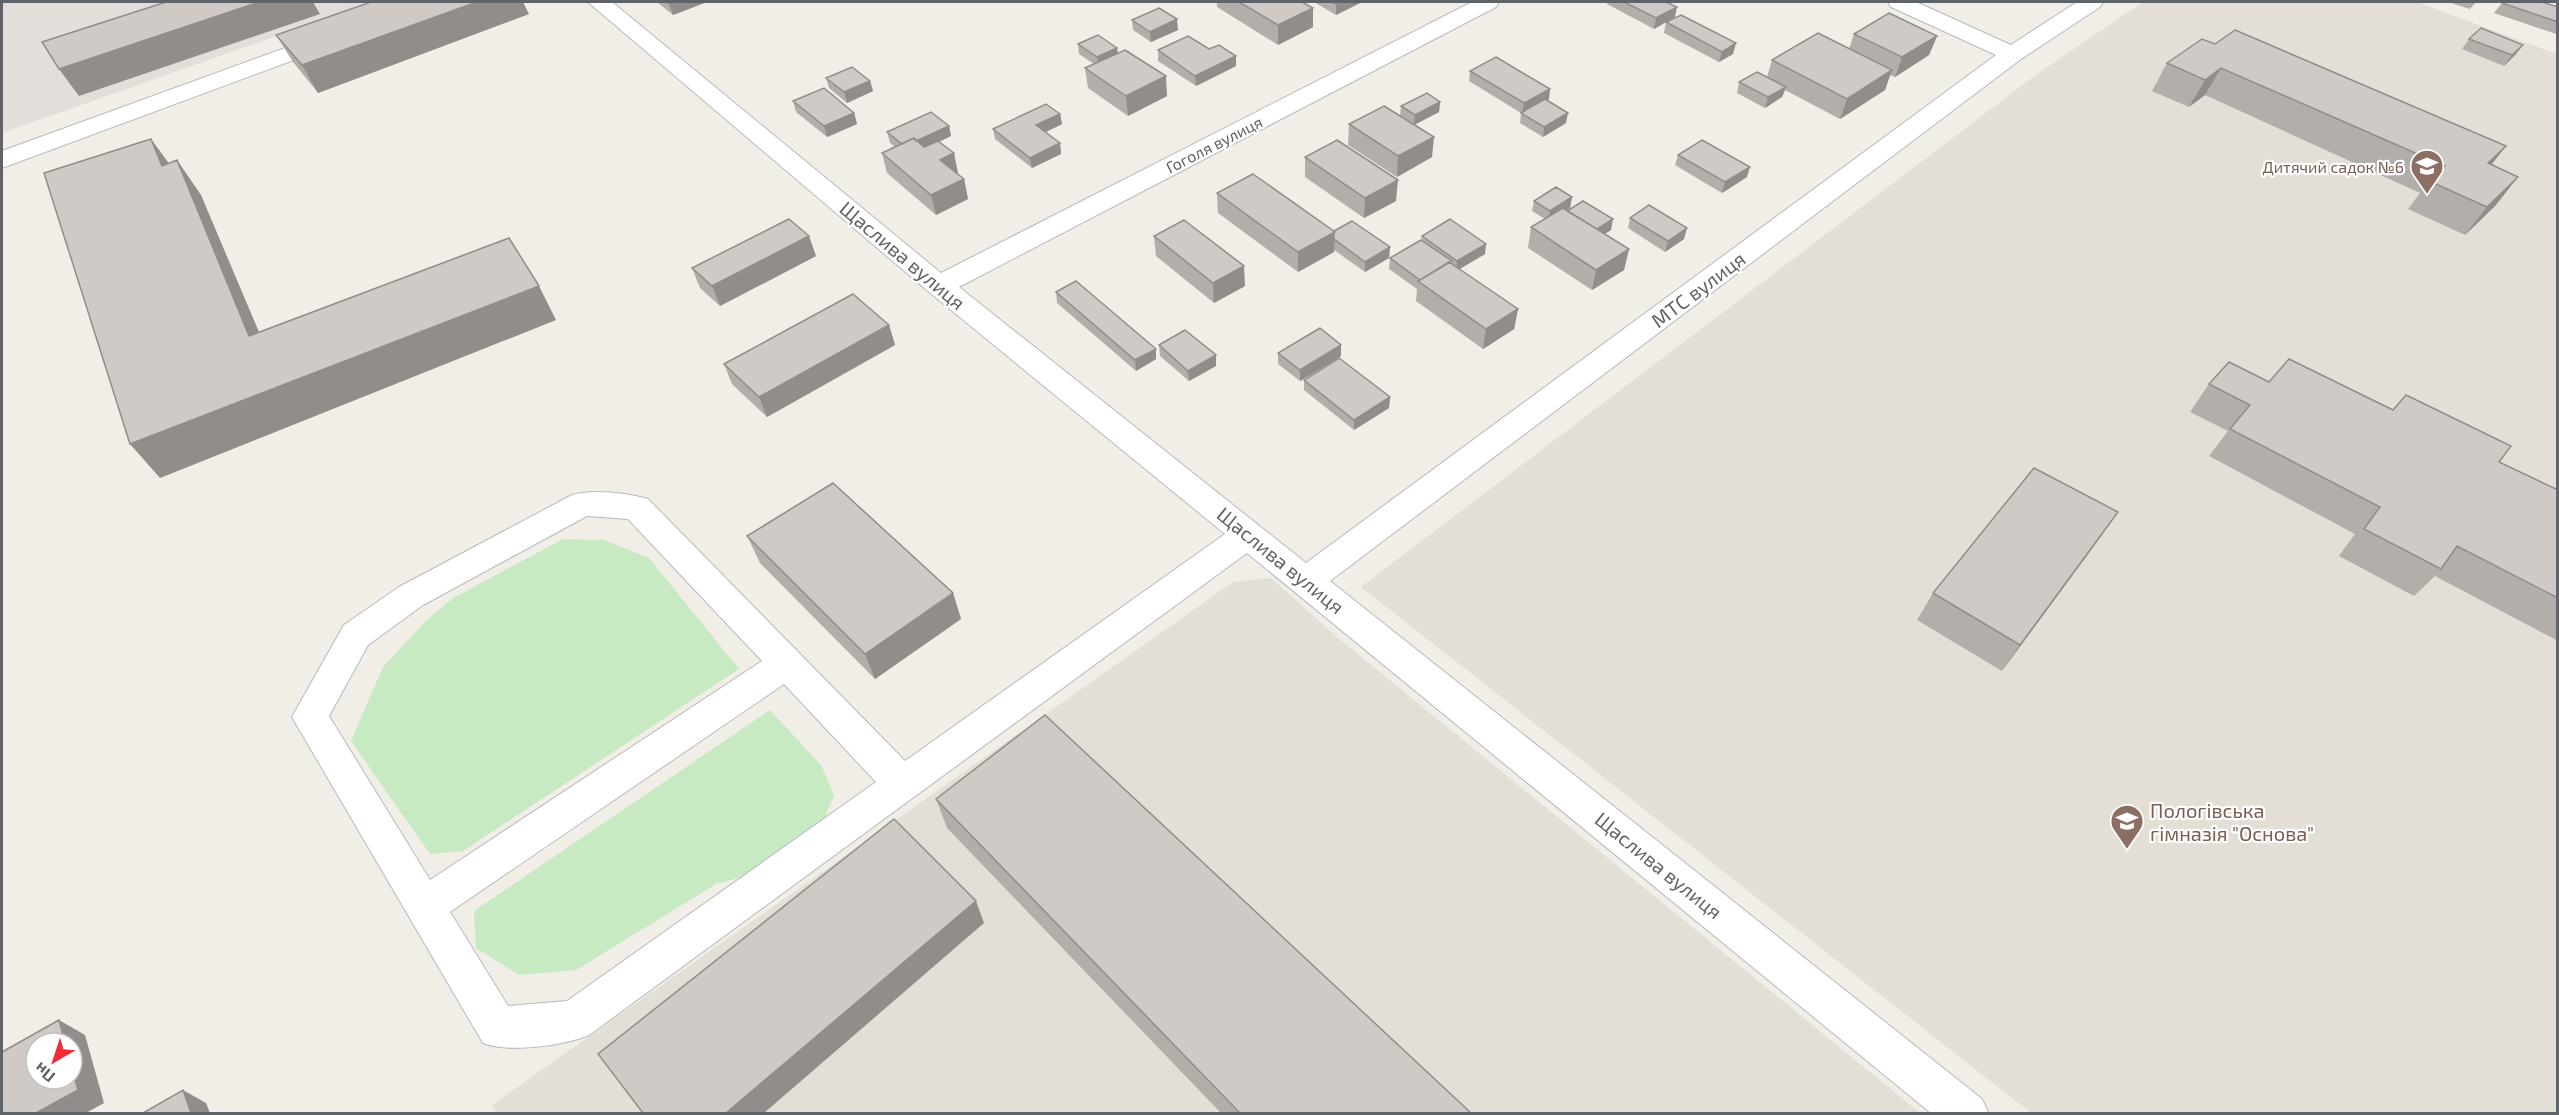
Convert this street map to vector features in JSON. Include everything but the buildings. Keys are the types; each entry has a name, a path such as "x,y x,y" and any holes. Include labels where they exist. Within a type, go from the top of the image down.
{"street":[{"name":"Щаслива вулиця","path":"599,2 939,286 1967,1113"},
{"name":"Гоголя вулиця","path":"939,286 1488,2"},
{"path":"1899,2 2013,54"},
{"name":"МТС вулиця","path":"1307,580 2013,54 2092,2"},
{"path":"2,160 355,30"},
{"path":"903,784 637,508 583,504 411,596 356,635 310,717 498,1028 574,1021 903,784 1249,534"},
{"path":"425,906 787,663"}],"shaded area":[{"path":"2,2 373,2 2,133"},
{"name":"Пологівська гімназія \"Основа\"","path":"2143,2 2417,2 2557,54 2557,1113 2031,1113 1361,587 2037,74"},
{"path":"1271,578 1338,638 1920,1113 497,1114 492,1105 1233,582"}],"green space":[{"path":"563,539 604,540 649,558 739,669 463,851 430,854 351,741 383,667 426,621 453,598"},
{"path":"770,710 821,765 834,795 822,824 757,873 716,884 576,970 519,975 476,948 474,911"}],"place":[{"name":"Дитячий садок №6","path":"2427,195"},
{"name":"Пологівська гімназія \"Основа\"","path":"2127,850"}]}
